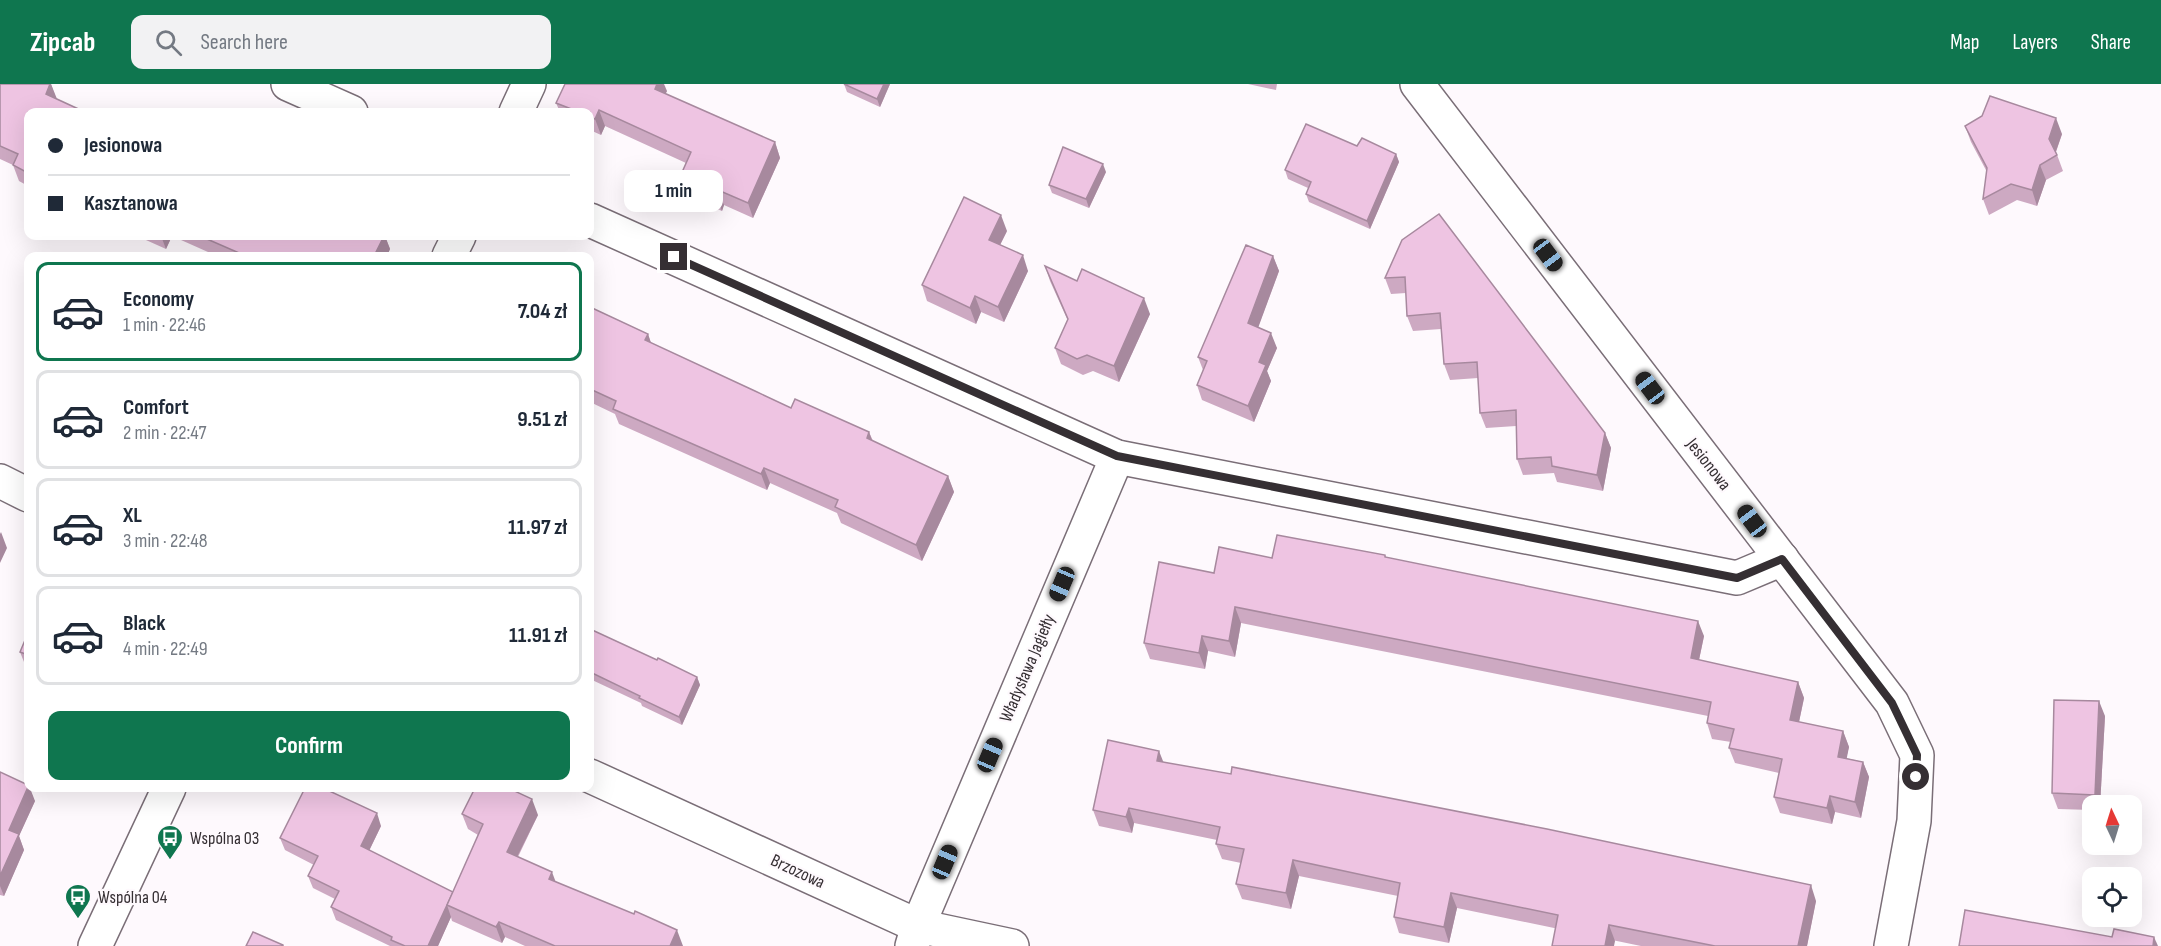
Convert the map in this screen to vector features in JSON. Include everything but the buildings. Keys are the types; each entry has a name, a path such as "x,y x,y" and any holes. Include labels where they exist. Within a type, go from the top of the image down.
{"street":[{"path":"288,84 342,108"},
{"path":"518,108 529,84"},
{"name":"Jesionowa","path":"1417,84 1892,703 1917,755 1914,821 1891,946"},
{"path":"594,222 1117,456 1737,578 1782,559"},
{"name":"Władysława Jagiełły","path":"915,936 1117,456"},
{"path":"0,481 24,493"},
{"name":"Brzozowa","path":"594,778 915,936 1012,946"},
{"path":"95,946 167,792"}],"place":[{"name":"Wspólna 03","path":"170,861"},
{"name":"Wspólna 04","path":"78,920"}],"route":[{"path":"674,257 1117,456 1737,578 1782,559 1892,703 1917,755 1916,777"}]}
